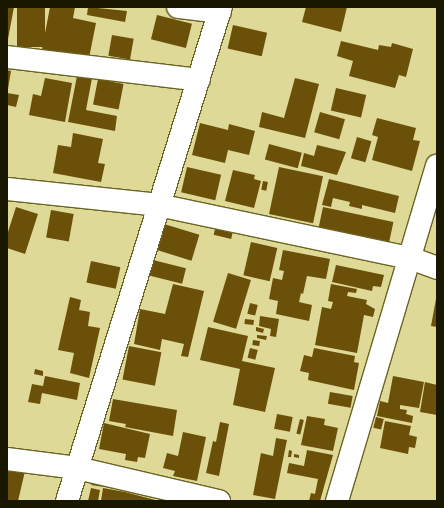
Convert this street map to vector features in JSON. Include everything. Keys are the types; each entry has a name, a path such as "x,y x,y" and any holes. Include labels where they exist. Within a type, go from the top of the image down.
{"street":[{"path":"67,501 158,205 221,9 178,7"},
{"path":"7,57 199,80"},
{"path":"337,501 437,166"},
{"path":"7,189 158,205 410,258 437,268"},
{"path":"7,459 77,468 219,501"}],"building":[{"path":"7,7 14,7 8,39 7,39"},
{"path":"17,7 45,7 45,47 17,47"},
{"path":"50,7 75,7 73,18 96,23 89,58 42,49"},
{"path":"88,7 127,11 125,22 87,15"},
{"path":"306,7 347,7 341,32 302,22"},
{"path":"157,15 192,24 186,48 151,39"},
{"path":"233,25 267,33 262,56 228,48"},
{"path":"112,35 134,39 130,60 108,56"},
{"path":"341,41 378,50 379,45 391,47 392,43 413,49 406,77 399,75 395,88 349,76 353,61 337,56"},
{"path":"7,70 11,71 8,89 7,89"},
{"path":"77,76 92,78 86,110 117,116 115,131 68,122"},
{"path":"45,78 72,83 65,122 29,115 33,94 41,96"},
{"path":"295,78 319,84 305,138 259,127 262,112 284,118"},
{"path":"98,79 124,84 119,109 93,105"},
{"path":"336,88 366,95 361,117 331,110"},
{"path":"7,93 19,95 16,107 7,105"},
{"path":"320,112 345,119 339,139 314,132"},
{"path":"377,118 416,128 413,140 420,141 412,171 372,160 378,137 372,135"},
{"path":"200,123 228,130 229,124 255,131 249,155 228,150 225,163 192,155"},
{"path":"73,133 103,139 98,163 105,164 101,182 53,173 58,145 71,147"},
{"path":"357,137 371,141 365,162 351,158"},
{"path":"269,144 302,153 298,168 265,159"},
{"path":"317,145 346,152 337,175 301,166 304,153 314,156"},
{"path":"187,167 221,175 215,200 181,192"},
{"path":"279,167 323,176 313,223 269,214"},
{"path":"233,170 255,175 254,179 261,181 254,208 225,201"},
{"path":"329,179 399,196 395,213 362,205 362,209 349,206 350,202 333,198 331,207 322,205"},
{"path":"263,181 268,182 266,191 261,190"},
{"path":"16,207 38,214 25,254 7,248 7,235"},
{"path":"323,207 393,222 388,245 318,230"},
{"path":"51,210 74,214 69,242 46,238"},
{"path":"164,224 199,235 191,261 156,250"},
{"path":"215,229 233,233 231,239 214,235"},
{"path":"251,242 277,248 270,281 243,275"},
{"path":"283,250 330,259 326,279 307,276 303,294 301,293 299,302 312,305 309,321 276,314 278,301 269,299 273,278 282,280 284,271 279,270"},
{"path":"153,260 186,268 182,284 149,276"},
{"path":"91,261 120,267 116,289 86,283"},
{"path":"336,265 384,275 381,287 373,286 372,291 332,282"},
{"path":"228,273 251,280 236,329 213,322"},
{"path":"173,284 204,291 188,357 181,356 184,344 162,339 160,350 134,344 140,309 165,314"},
{"path":"331,284 357,289 356,293 348,292 347,296 367,300 366,304 375,309 373,317 364,315 357,353 315,345 322,307 331,309 333,302 328,301"},
{"path":"70,297 81,300 79,310 90,312 88,326 100,328 89,378 70,373 74,353 58,350"},
{"path":"437,299 437,327 431,326"},
{"path":"250,303 258,305 255,316 247,314"},
{"path":"260,316 279,319 276,337 270,336 271,329 259,326"},
{"path":"245,319 254,320 253,325 244,324"},
{"path":"208,327 248,336 242,361 275,368 265,412 233,405 240,369 200,360"},
{"path":"256,327 264,329 263,333 256,331"},
{"path":"257,335 267,336 266,340 257,338"},
{"path":"253,340 260,341 259,346 252,345"},
{"path":"129,346 161,352 155,386 123,379"},
{"path":"250,348 258,350 255,360 248,358"},
{"path":"314,348 355,356 354,362 359,363 354,390 308,380 309,373 300,371 304,355 312,357"},
{"path":"35,369 43,371 43,376 34,374"},
{"path":"45,376 80,383 77,400 42,393 40,404 28,402 32,384 43,386"},
{"path":"393,376 424,382 419,408 400,405 400,409 407,410 406,414 413,416 412,423 377,416 380,401 388,403"},
{"path":"425,382 437,385 437,415 420,412"},
{"path":"330,392 353,396 351,408 328,404"},
{"path":"113,399 177,410 173,436 125,427 126,424 109,421"},
{"path":"277,414 293,417 290,432 274,429"},
{"path":"307,416 325,419 324,425 338,428 333,451 301,445"},
{"path":"376,417 384,419 381,430 373,428"},
{"path":"300,419 304,420 300,435 296,434"},
{"path":"385,421 411,426 409,435 417,437 415,448 409,447 408,454 380,448"},
{"path":"220,422 229,424 219,476 206,473 213,441 216,442"},
{"path":"104,423 150,434 145,458 138,457 137,462 125,460 126,454 99,449"},
{"path":"183,432 206,437 197,481 173,476 175,471 163,468 167,453 178,456"},
{"path":"276,438 287,440 275,499 253,495 261,453 273,456"},
{"path":"289,450 292,451 291,457 288,457"},
{"path":"307,450 333,455 320,501 309,501 311,493 315,494 318,479 287,473 289,463 304,466"},
{"path":"294,454 299,455 299,458 294,457"},
{"path":"7,467 25,471 18,501 7,501"},
{"path":"92,481 103,483 102,487 91,485"},
{"path":"91,488 100,490 98,501 88,501"},
{"path":"103,488 125,492 159,501 101,501"}]}
